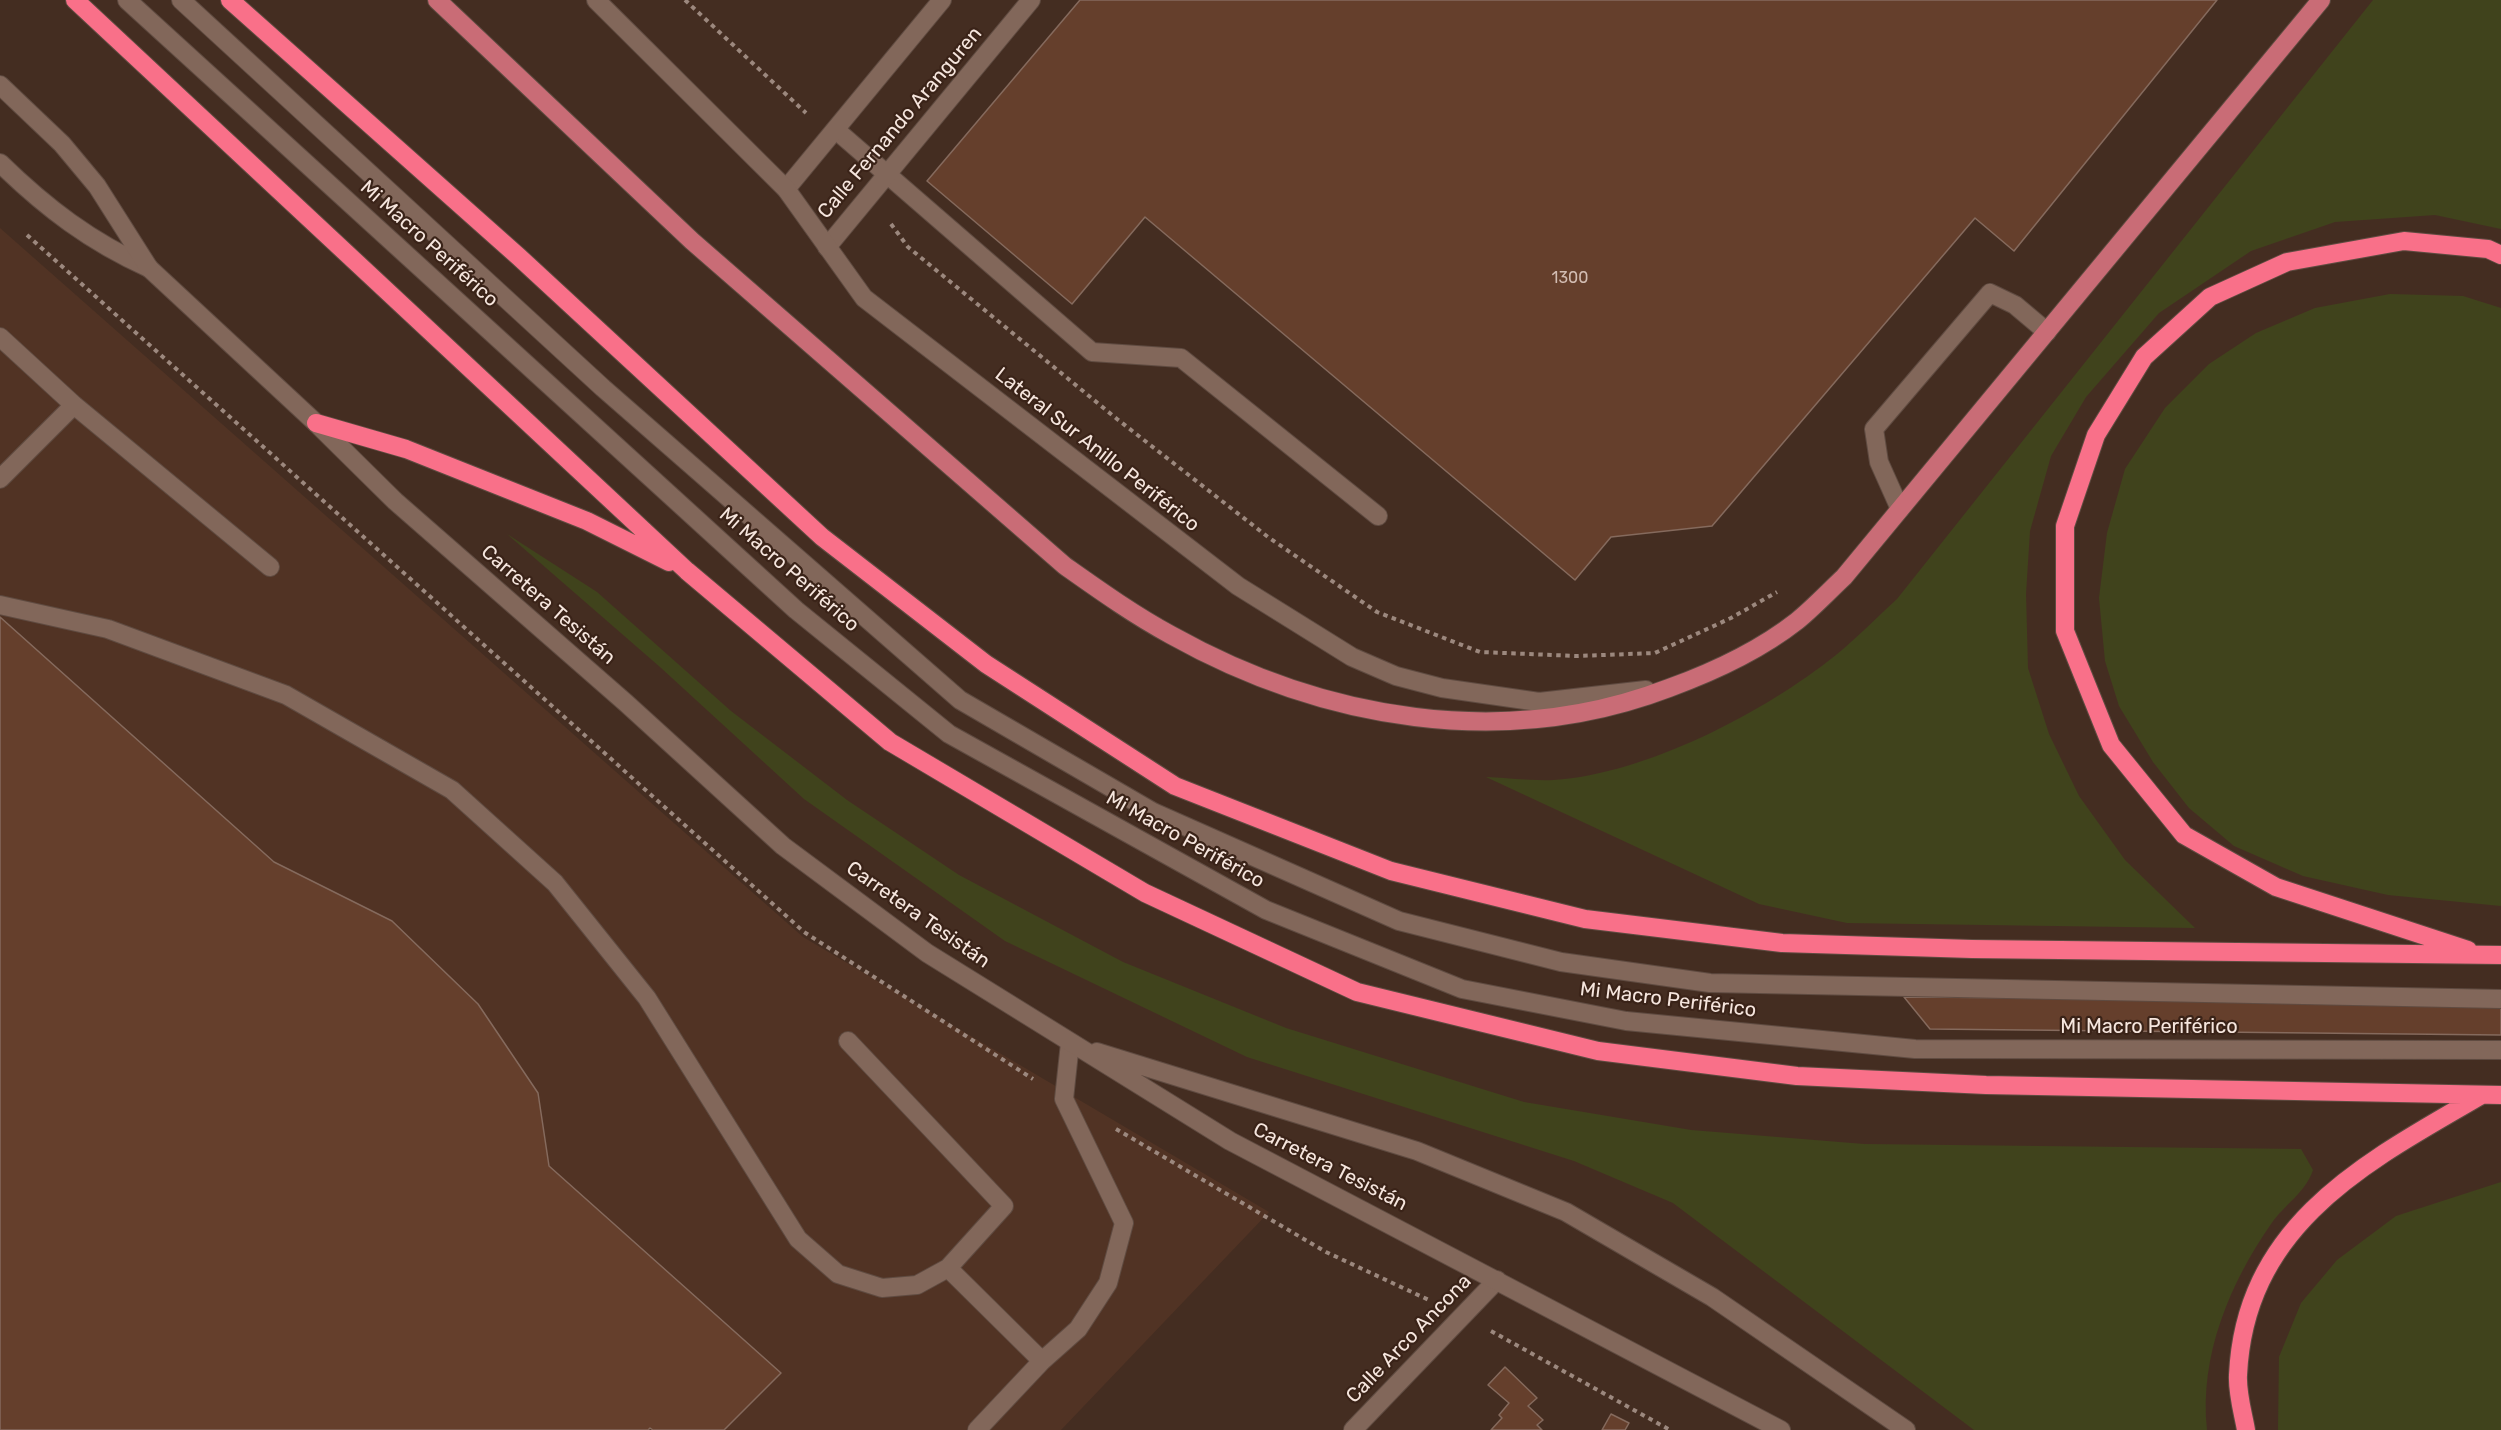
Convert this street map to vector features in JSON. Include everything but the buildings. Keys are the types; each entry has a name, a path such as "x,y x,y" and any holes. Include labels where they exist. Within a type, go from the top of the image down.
{"highway":[{"path":"75,0 687,571 890,742 1144,893 1357,992 1598,1051 1797,1077 1986,1085 2501,1095"},
{"path":"230,0 519,257 822,537 986,664 1175,786 1391,871 1585,919 1782,943 1972,949 2492,955"},
{"path":"2492,955 2276,887 2184,835 2111,744 2066,631 2065,526 2096,435 2144,357 2210,297 2287,262 2403,241 2488,249 2501,255"},
{"path":"316,423 406,449 499,485 587,521 687,571"},
{"path":"2246,1430 2238,1378 2244,1322 2264,1272 2290,1234 2323,1198 2379,1154 2481,1095"}],"main road":[{"name":"Mi Macro Periférico","path":"127,0 796,610 949,734 1266,910 1462,989 1626,1021 1914,1049 2501,1050"},
{"name":"Mi Macro Periférico","path":"181,0 603,388 960,700 1153,812 1399,921 1561,962 1710,982 2501,999"},
{"path":"437,0 692,241 1065,566 1117,603 1171,636 1229,664 1313,696 1372,711 1426,720 1482,723 1537,720 1623,704 1694,679 1747,653 1797,621 1844,578 2321,0"},
{"name":"Lateral Sur Anillo Periférico","path":"596,0 786,189 864,298 1238,586 1352,657 1395,676 1442,688 1539,702 1646,690 1694,679"},
{"path":"786,189 942,0"},
{"name":"Calle Fernando Aranguren","path":"827,247 1031,0"},
{"path":"0,86 62,144 97,186 149,268"},
{"path":"831,135 888,174 1092,352 1181,358 1378,516"},
{"path":"0,163 64,221 118,254 149,268"},
{"name":"Carretera Tesistán","path":"149,268 316,423 394,501 626,703 783,846 927,953 1230,1141 1781,1430"},
{"path":"1900,509 1879,462 1874,429 1990,293 2015,305 2047,332"},
{"path":"0,337 74,405 270,567"},
{"path":"0,479 74,405"},
{"path":"0,605 108,629 286,695 452,790 555,883 647,998 798,1239 838,1274 882,1288 917,1285 948,1268 1004,1206 848,1041"},
{"path":"977,1430 1042,1361 1078,1329 1108,1283 1124,1223 1064,1099 1070,1043 1417,1152 1566,1212 1712,1297 1906,1430"},
{"path":"948,1268 1042,1361"},
{"name":"Calle Arco Ancona","path":"1353,1430 1497,1280"}],"path":[{"path":"685,0 831,135"},
{"path":"870,196 908,247 1055,368 1268,537 1377,612 1480,652 1576,656 1655,653 1731,618 1785,587"}],"shaded area":[{"path":"0,228 803,937 1269,1212 1061,1430 0,1430"}],"green space":[{"path":"2373,0 2501,0 2501,229 2435,215 2335,222 2251,251 2159,313 2086,397 2051,456 2030,531 2026,594 2028,668 2049,734 2079,796 2125,860 2195,928 1847,923 1759,904 1486,777 1554,780 1590,775 1627,766 1665,753 1703,737 1775,698 1844,648 1897,599"},
{"path":"2390,294 2463,296 2501,308 2501,906 2388,895 2303,876 2234,846 2189,808 2153,762 2119,706 2105,661 2099,598 2107,533 2125,469 2165,408 2209,364 2256,333 2315,308"},
{"path":"507,534 597,592 731,711 847,800 959,875 1123,962 1286,1028 1524,1102 1691,1130 1864,1144 2301,1149 2313,1170 2310,1178 2276,1217 2256,1247 2221,1321 2208,1375 2207,1430 1974,1430 1673,1203 1574,1161 1247,1057 1005,941 804,799 660,667"},
{"path":"2501,1182 2501,1430 2278,1430 2279,1357 2301,1303 2337,1260 2396,1216"}]}
